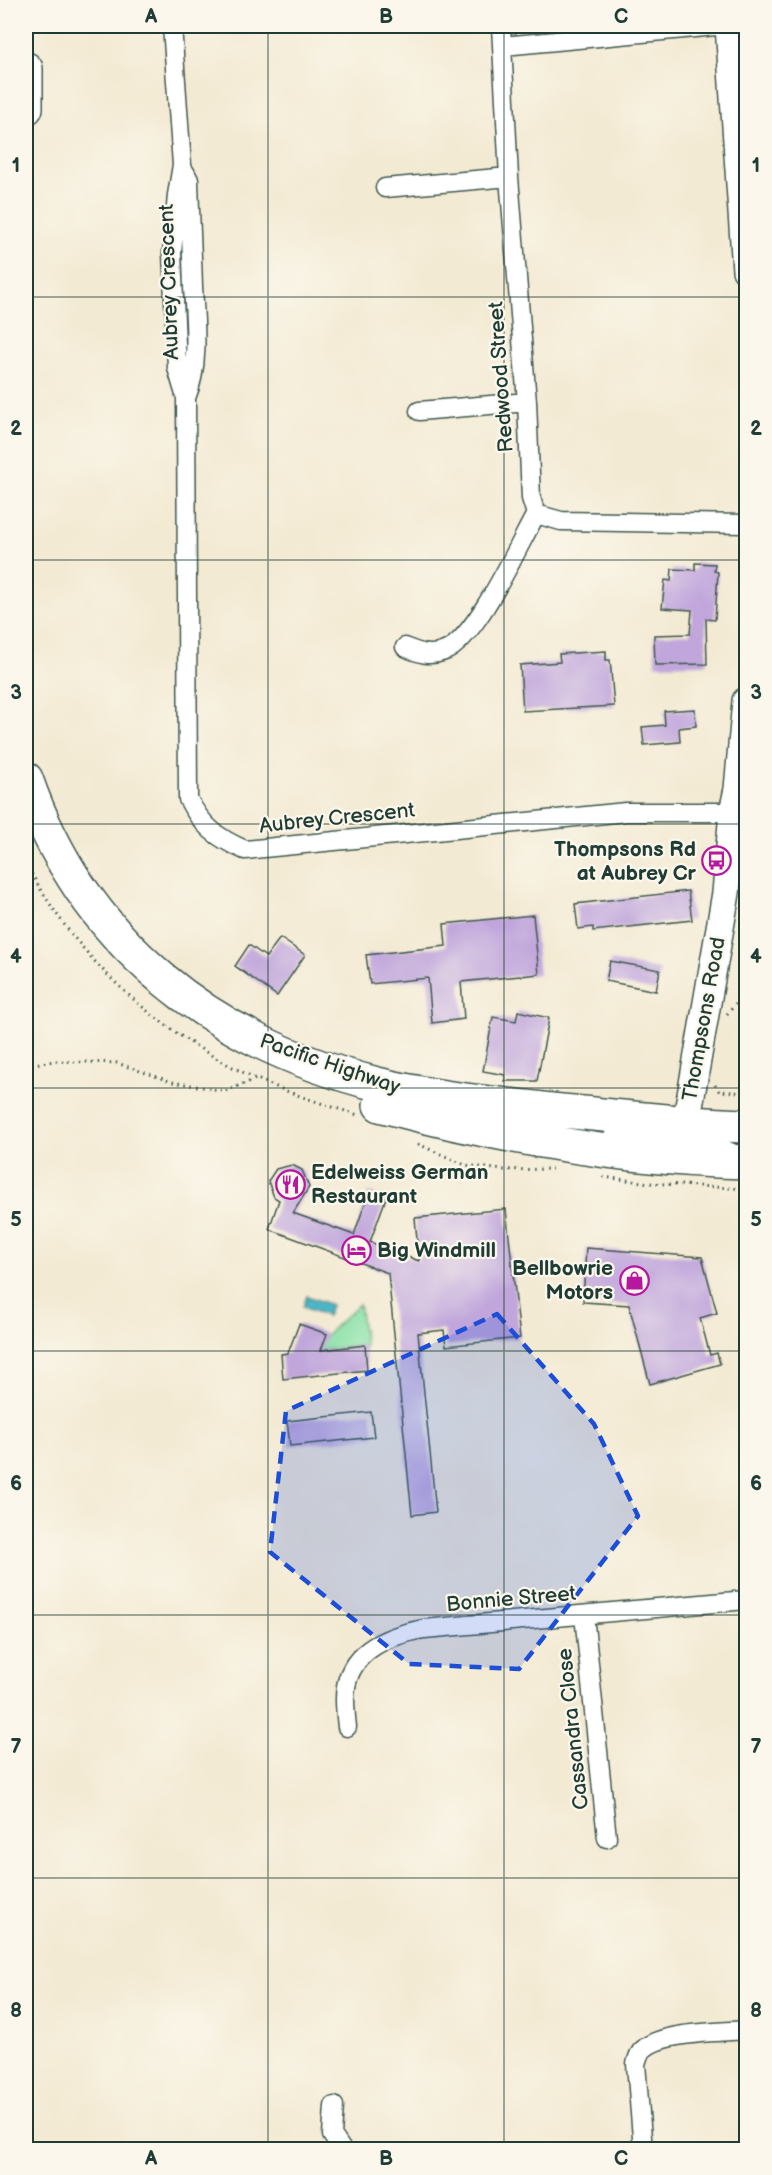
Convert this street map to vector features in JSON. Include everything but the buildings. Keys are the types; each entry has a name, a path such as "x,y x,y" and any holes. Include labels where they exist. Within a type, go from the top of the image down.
{"highway":[{"path":"26,69 26,108"},
{"name":"Pacific Highway","path":"26,778 44,825 63,860 91,903 133,952 155,973 200,1008 262,1044 376,1083 442,1097 686,1124 747,1126"},
{"name":"Pacific Highway","path":"26,832 48,875 68,906 118,966 158,1002 210,1038 261,1066 323,1089 420,1116 493,1133 554,1156 666,1157 745,1171"}],"street":[{"name":"Aubrey Crescent","path":"172,26 182,165 172,253 177,369 186,398 188,799 198,818 228,843 245,850 626,812 733,812"},
{"name":"Redwood Street","path":"501,26 509,177 527,402 531,498 536,514"},
{"path":"503,46 716,26"},
{"path":"729,26 747,270"},
{"path":"385,188 509,177"},
{"path":"419,411 527,402"},
{"path":"405,647 419,654 433,655 446,651 459,643 473,626 536,514 561,521 747,524"},
{"name":"Thompsons Road","path":"745,1171 696,1141 686,1124 726,893 733,812 738,789 747,701"},
{"name":"Pacific Highway","path":"554,1156 598,1139 660,1139 686,1124"},
{"name":"Bonnie Street","path":"347,1727 345,1697 352,1668 360,1657 386,1638 424,1629 747,1600"},
{"name":"Cassandra Close","path":"584,1615 607,1838"},
{"path":"643,2150 636,2064 642,2049 657,2041 691,2034 747,2030"},
{"path":"334,2106 332,2135 342,2150"}],"path":[{"path":"727,1015 746,993"},
{"path":"26,1065 55,1060 117,1063 172,1082 225,1090 256,1079"},
{"path":"714,1082 719,1091 747,1093"},
{"path":"418,1144 465,1165 503,1170 523,1168 554,1156"},
{"path":"601,1176 650,1183 745,1171"}],"highlighted area":[{"path":"497,1314 594,1424 638,1516 519,1669 409,1664 270,1552 286,1411"}],"green space":[{"path":"359,1304 365,1345 313,1351 327,1334"}],"water":[{"path":"307,1296 331,1305 327,1316 303,1307"}],"place":[{"name":"Thompsons Rd at Aubrey Cr","path":"717,861"},
{"name":"Edelweiss German Restaurant","path":"290,1184"},
{"name":"Big Windmill","path":"356,1250"},
{"name":"Bellbowrie Motors","path":"634,1280"}]}
